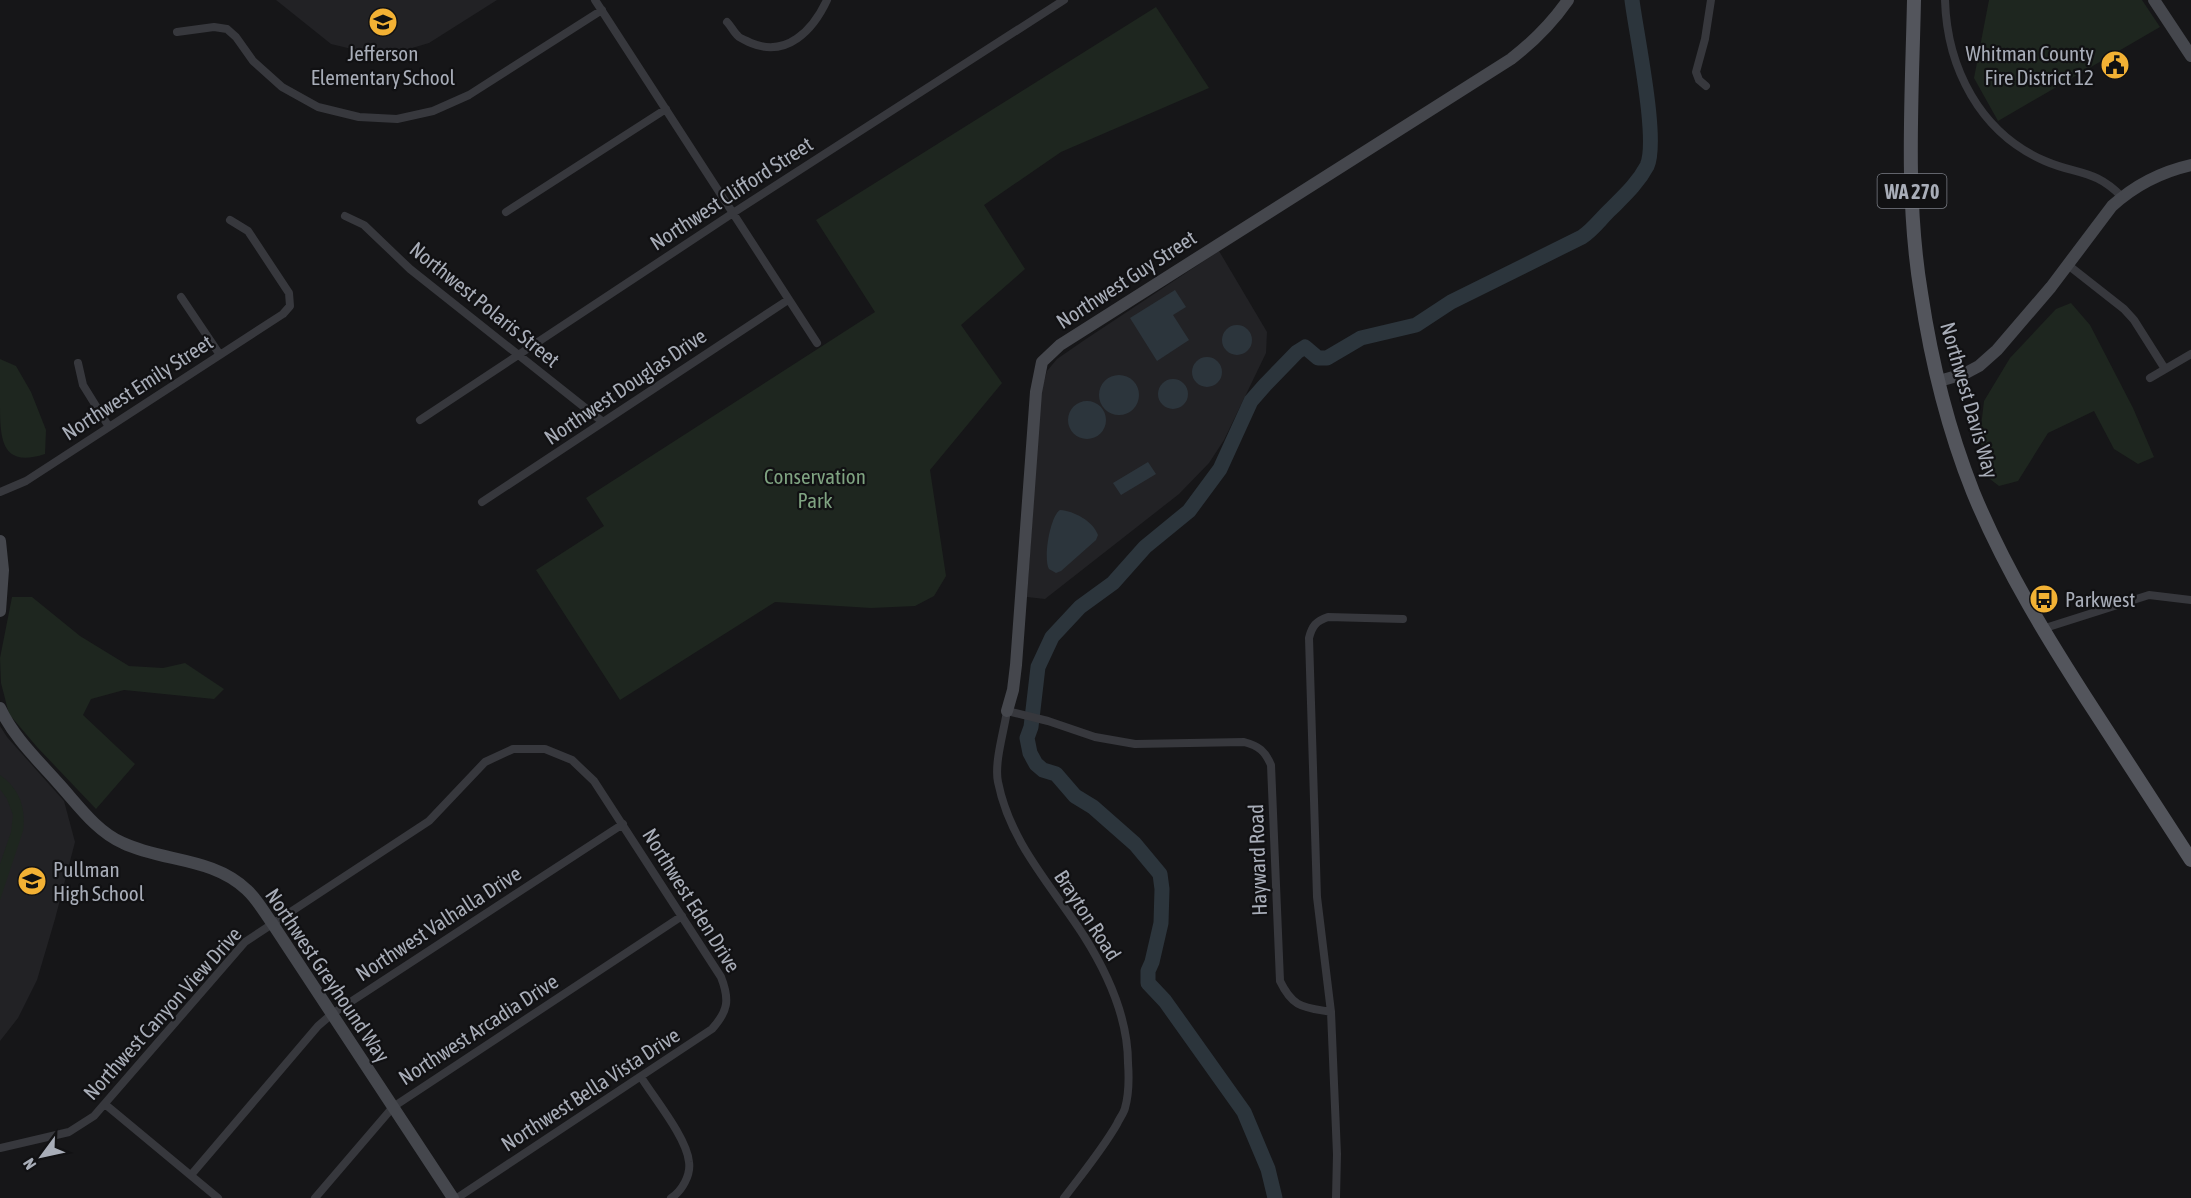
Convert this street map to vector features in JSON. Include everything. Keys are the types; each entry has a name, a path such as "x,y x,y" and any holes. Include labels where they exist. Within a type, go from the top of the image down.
{"main road":[{"name":"Northwest Davis Way","path":"1914,0 1911,173 1920,292 1939,381 1954,437 1973,491 1998,547 2042,629 2191,860"}],"street":[{"path":"595,0 817,343"},
{"path":"727,22 739,37 762,47 784,46 804,34 820,16 828,0"},
{"name":"Northwest Clifford Street","path":"420,420 733,213 1064,0"},
{"name":"Northwest Guy Street","path":"1013,712 1036,392 1042,362 1060,345 1503,64 1530,44 1555,19 1568,0"},
{"path":"1706,86 1699,80 1696,72 1705,39 1711,0"},
{"path":"1945,0 1950,47 1961,80 1979,110 1998,132 2022,150 2045,162 2105,181 2122,197"},
{"path":"2154,0 2191,56"},
{"path":"177,32 214,27 227,29 236,37 253,61 282,87 318,107 359,117 397,119 433,111 469,94 602,10"},
{"path":"506,212 666,109"},
{"path":"1939,381 1964,374 1989,358 2029,314 2101,219 2122,197 2150,178 2191,165"},
{"name":"Northwest Polaris Street","path":"345,216 364,225 410,269 603,422"},
{"name":"Northwest Emily Street","path":"0,492 26,481 283,314 290,306 289,293 248,231 230,220"},
{"path":"2068,265 2134,320 2164,369"},
{"path":"181,297 220,355"},
{"name":"Northwest Douglas Drive","path":"482,502 788,300"},
{"path":"2150,378 2191,354"},
{"path":"78,363 82,385 109,427"},
{"path":"0,541 3,570 0,611"},
{"path":"2042,629 2149,595 2191,600"},
{"path":"1336,1198 1337,1154 1331,1012 1317,897 1309,638 1311,628 1318,621 1328,617 1403,619"},
{"name":"Northwest Greyhound Way","path":"0,708 16,736 106,833 123,844 140,850 200,864 234,879 247,890 272,923 455,1198"},
{"name":"Hayward Road","path":"1013,712 1095,737 1135,744 1244,742 1256,746 1265,753 1271,765 1280,981 1287,996 1299,1006 1331,1012"},
{"name":"Brayton Road","path":"1013,712 1000,752 997,780 1008,820 1035,867 1084,935 1105,974 1122,1014 1128,1046 1129,1078 1125,1109 1108,1139 1064,1198"},
{"name":"Northwest Canyon View Drive","path":"0,1148 69,1131 94,1116 106,1105 245,942 429,821 485,762 513,749 545,749 572,760 594,781 622,824"},
{"name":"Northwest Eden Drive","path":"622,824 721,977 727,997"},
{"name":"Northwest Valhalla Drive","path":"191,1175 318,1026 332,1014 622,824"},
{"name":"Northwest Arcadia Drive","path":"315,1198 393,1107 682,916"},
{"name":"Northwest Bella Vista Drive","path":"455,1198 712,1029 723,1016 727,997"},
{"path":"641,1077 684,1144 690,1163 686,1182 671,1198"},
{"path":"106,1105 218,1198"}],"shaded area":[{"name":"Jefferson Elementary School","path":"276,0 497,0 429,43 392,54 356,50 331,44"},
{"path":"1219,251 1267,332 1266,353 1224,440 1209,463 1179,494 1045,599 1027,597 1039,415 1042,388 1047,371 1057,359"},
{"path":"1175,290 1186,307 1173,315 1189,340 1157,361 1130,318"},
{"path":"1237,325 1248,329 1252,340 1248,351 1237,355 1226,351 1222,340 1226,329"},
{"path":"1207,357 1218,361 1222,372 1218,383 1207,387 1196,383 1192,372 1196,361"},
{"path":"1119,375 1133,381 1139,395 1133,409 1119,415 1105,409 1099,395 1105,381"},
{"path":"1173,379 1179,380 1187,388 1187,400 1179,408 1173,409 1167,408 1159,400 1158,394 1159,388 1167,380"},
{"path":"1087,401 1100,407 1106,420 1100,433 1087,439 1074,433 1068,420 1074,407"},
{"path":"1148,462 1156,474 1121,495 1113,483"},
{"path":"1060,510 1071,512 1082,518 1092,525 1098,535 1096,540 1056,573 1049,569 1047,564 1047,548 1053,520"},
{"name":"Pullman High School","path":"0,726 7,737 64,801 75,842 37,980 18,1018 0,1041"}],"green space":[{"path":"1989,0 2142,0 2160,27 1998,121 1974,78"},
{"name":"Conservation Park","path":"1156,7 1209,88 1061,152 984,205 1025,269 961,325 1002,383 930,470 946,576 934,596 915,606 871,608 775,602 620,700 536,570 604,526 586,498 875,312 816,220"},
{"path":"2071,303 2090,325 2133,408 2154,457 2138,464 2114,449 2094,411 2048,433 2018,481 1999,486 1986,476 1980,435 1984,401 2010,358 2056,309"},
{"path":"0,359 16,366 31,392 46,430 45,454 30,458 19,457 6,447 2,438 0,415"},
{"path":"12,597 32,597 80,636 129,666 163,668 185,663 224,689 214,699 124,690 91,699 83,715 135,764 96,809 9,714 1,683 0,658"},
{"path":"0,775 17,793 24,823 0,900 0,864 11,832 13,815 0,789"}],"waterway":[{"path":"1275,1198 1268,1169 1244,1112 1165,1001 1148,983 1148,971 1161,923 1160,874 1135,844 1093,807 1075,796 1056,774 1043,770 1036,764 1030,753 1027,738 1031,727 1038,667 1052,637 1080,607 1113,583 1145,547 1189,511 1220,469 1251,401 1297,352 1305,347 1318,358 1327,358 1361,338 1416,325 1451,302 1582,237 1640,178 1647,166 1650,153 1649,111 1632,0"}],"place":[{"name":"Jefferson Elementary School","path":"383,22"},
{"name":"Whitman County Fire District 12","path":"2115,65"},
{"name":"Parkwest","path":"2044,599"},
{"name":"Pullman High School","path":"32,881"}]}
